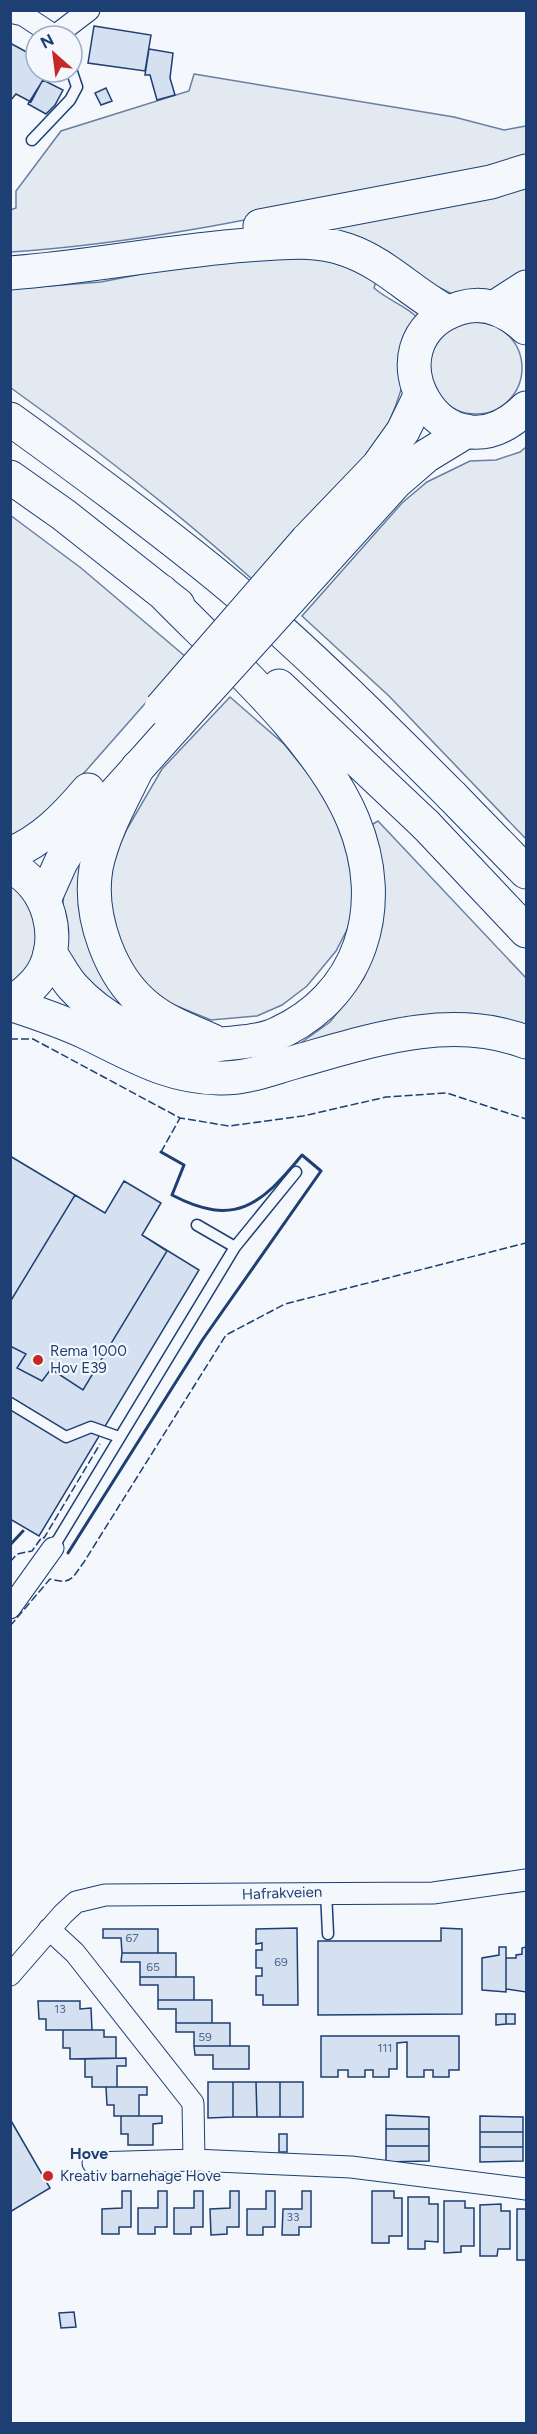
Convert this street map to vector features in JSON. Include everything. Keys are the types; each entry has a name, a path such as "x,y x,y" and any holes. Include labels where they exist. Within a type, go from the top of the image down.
{"main road":[{"path":"190,249 255,227 491,182 526,171"},
{"path":"10,273 89,265 190,249 301,241 345,249 378,263 424,299 447,312"},
{"path":"495,307 526,287"},
{"path":"526,328 513,316 495,307 470,305 447,312 428,327 417,349 414,372 420,396 432,412 448,425 467,431 491,430 513,421 526,408"},
{"path":"10,854 30,846 59,823 170,716 317,549 403,431 420,396"},
{"path":"10,419 96,480 231,588 391,735 526,872"},
{"path":"317,549 426,456 467,431"},
{"path":"10,477 64,515 264,672 426,825 526,932"},
{"path":"50,953 72,986 84,998 133,1030 162,1044 190,1050 221,1044 250,1042 272,1036 310,1012 333,991 350,969 366,928 370,891 368,869 352,818 331,777 285,720 161,591"},
{"path":"170,716 138,767 114,816 96,868 95,901 101,933 120,975 147,1007 166,1020 221,1044"},
{"path":"44,900 61,862 77,836 138,767"},
{"path":"10,867 33,883 44,900 52,926 50,953 42,973 28,991 10,1004"},
{"path":"10,1004 53,1018 164,1071 221,1079 244,1076 361,1042 420,1031 470,1029 513,1037 526,1042"}],"street":[{"path":"71,24 89,10"},
{"path":"10,12 23,15 37,24"},
{"path":"10,1608 53,1548"},
{"name":"Hafrakveien","path":"10,1975 49,1929 76,1902 105,1895 433,1893 526,1880"},
{"path":"49,1929 75,1953 193,2103 194,2160"},
{"path":"93,2163 194,2160 351,2167 526,2189"}],"lane":[{"path":"32,140 70,100 77,87 76,84"},
{"path":"53,1548 235,1247 296,1172"},
{"path":"197,1225 235,1247"},
{"path":"10,1403 66,1437 91,1426 119,1437"},
{"path":"326,1892 328,1934"}],"shaded area":[{"path":"194,74 454,117 504,130 526,126 526,156 483,171 189,230 71,247 11,252 10,210 16,208 16,191 61,131 189,91"},
{"path":"526,182 526,274 493,294 458,297 336,235 331,224"},
{"path":"223,258 340,259 376,281 374,288 418,318 398,400 376,446 253,580 134,480 11,388 10,289 101,282"},
{"path":"476,322 494,325 509,335 519,350 522,368 519,386 509,401 494,411 476,414 458,411 443,401 433,386 430,368 433,350 443,335 458,325"},
{"path":"526,447 526,839 389,696 302,616 402,503 427,482 470,461 496,460 520,452"},
{"path":"10,515 81,568 186,657 47,815 10,838"},
{"path":"230,697 284,744 314,781 338,822 352,859 352,920 336,951 307,986 282,1005 257,1016 211,1020 162,1000 139,977 112,927 109,880 115,855 127,829 162,769"},
{"path":"378,821 526,978 526,1031 298,1045 330,1022 364,978 380,930 368,827"},
{"path":"90,845 141,1017 86,987 68,957 63,905 65,873"},
{"path":"10,880 37,916 35,958 10,989"}],"building":[{"path":"94,26 151,35 145,71 88,63"},
{"path":"10,43 24,51 24,84 41,84 31,102 16,94 10,101"},
{"path":"149,49 173,53 170,78 175,95 157,100 150,75 145,75"},
{"path":"40,84 51,84 63,90 55,105 46,114 28,104"},
{"path":"106,88 112,101 101,105 95,93"},
{"path":"10,1156 105,1213 124,1181 161,1203 142,1235 199,1270 39,1536 10,1519"},
{"path":"124,1181 161,1203 142,1235 167,1251 83,1390 51,1369 42,1381 17,1368 26,1354 10,1346 10,1302 75,1195 105,1213"},
{"path":"297,1928 298,2005 263,2005 263,1995 256,1995 256,1976 262,1976 262,1968 256,1968 256,1950 262,1950 262,1943 256,1944 256,1929"},
{"path":"441,1928 462,1929 462,2014 318,2015 318,1941 441,1941"},
{"path":"103,1929 158,1929 158,1953 122,1953 121,1938 103,1938"},
{"path":"499,1947 506,1947 506,1992 482,1990 482,1958 499,1955"},
{"path":"526,1947 526,1992 506,1989 506,1958 516,1958 516,1955 522,1954 522,1948"},
{"path":"122,1953 176,1953 176,1977 140,1977 140,1962 121,1962"},
{"path":"140,1977 194,1977 194,2000 158,2000 158,1985 140,1985"},
{"path":"158,2000 212,2000 212,2023 176,2023 176,2009 158,2009"},
{"path":"38,2001 80,2001 80,2009 91,2008 92,2030 46,2030 46,2019 39,2019"},
{"path":"496,2014 506,2014 506,2024 496,2025"},
{"path":"506,2014 515,2014 515,2024 506,2024"},
{"path":"176,2023 230,2023 230,2046 194,2046 194,2032 176,2032"},
{"path":"63,2030 104,2030 104,2037 116,2037 116,2058 70,2059 70,2048 63,2048"},
{"path":"321,2036 459,2036 459,2070 449,2070 449,2077 433,2077 433,2070 424,2070 424,2077 407,2077 407,2042 397,2043 397,2069 389,2069 389,2077 373,2077 373,2070 365,2070 365,2077 348,2077 348,2070 338,2070 338,2077 321,2077"},
{"path":"194,2046 249,2046 249,2069 213,2069 213,2055 195,2055"},
{"path":"126,2058 126,2066 117,2066 117,2087 92,2087 92,2077 85,2077 85,2059"},
{"path":"208,2082 233,2082 233,2117 208,2118"},
{"path":"233,2082 256,2082 257,2117 233,2117"},
{"path":"256,2082 280,2082 280,2117 257,2117"},
{"path":"280,2082 303,2082 303,2117 280,2117"},
{"path":"106,2087 147,2087 147,2095 139,2095 139,2116 114,2116 114,2105 107,2105"},
{"path":"386,2115 429,2117 429,2129 386,2129"},
{"path":"121,2116 162,2116 162,2123 153,2124 153,2145 128,2145 128,2134 121,2134"},
{"path":"480,2116 523,2117 523,2132 480,2132"},
{"path":"10,2119 50,2188 10,2212"},
{"path":"386,2129 429,2129 429,2146 386,2146"},
{"path":"480,2132 523,2132 523,2147 480,2147"},
{"path":"279,2134 287,2134 287,2152 279,2152"},
{"path":"386,2146 429,2146 429,2161 386,2162"},
{"path":"480,2147 523,2147 523,2161 480,2162"},
{"path":"122,2191 131,2191 131,2227 119,2227 119,2234 102,2234 102,2209 122,2208"},
{"path":"158,2191 167,2191 167,2227 155,2227 155,2234 138,2234 138,2208 158,2208"},
{"path":"194,2191 203,2191 203,2227 191,2227 191,2234 174,2234 174,2208 194,2208"},
{"path":"230,2191 239,2191 239,2227 227,2227 227,2234 211,2235 210,2209 230,2208"},
{"path":"266,2191 275,2191 275,2227 263,2227 263,2235 247,2235 247,2209 266,2209"},
{"path":"302,2191 311,2191 311,2227 299,2227 299,2235 282,2235 283,2209 302,2209"},
{"path":"372,2191 394,2191 394,2198 402,2198 402,2236 389,2236 389,2243 372,2243"},
{"path":"408,2197 429,2197 429,2204 438,2204 438,2242 425,2241 425,2249 408,2249"},
{"path":"444,2201 465,2201 465,2208 474,2208 474,2246 461,2246 461,2252 444,2253"},
{"path":"501,2204 501,2211 510,2211 510,2249 498,2249 497,2256 480,2256 480,2205"},
{"path":"517,2209 526,2209 526,2260 517,2260"},
{"path":"74,2312 76,2327 61,2328 59,2313"}],"fence":[{"path":"10,1039 33,1039 180,1118 229,1126 303,1116 386,1097 447,1093 526,1119"},
{"path":"161,1152 180,1118"},
{"path":"10,1626 50,1579 57,1581 71,1579 77,1572 226,1335 285,1304 526,1243"},
{"path":"10,1562 17,1554 32,1551 42,1537 44,1538 100,1444"}],"wall":[{"path":"68,1553 203,1339 321,1171 302,1155 273,1187 259,1198 245,1206 230,1210 213,1210 194,1205 172,1195 184,1165 161,1152"},
{"path":"10,1545 23,1531"}],"place":[{"name":"Rema 1000 Hov E39","path":"38,1360"},
{"name":"Kreativ barnehage Hove","path":"48,2176"}],"district":[{"name":"Hove","path":"89,2153"}]}
